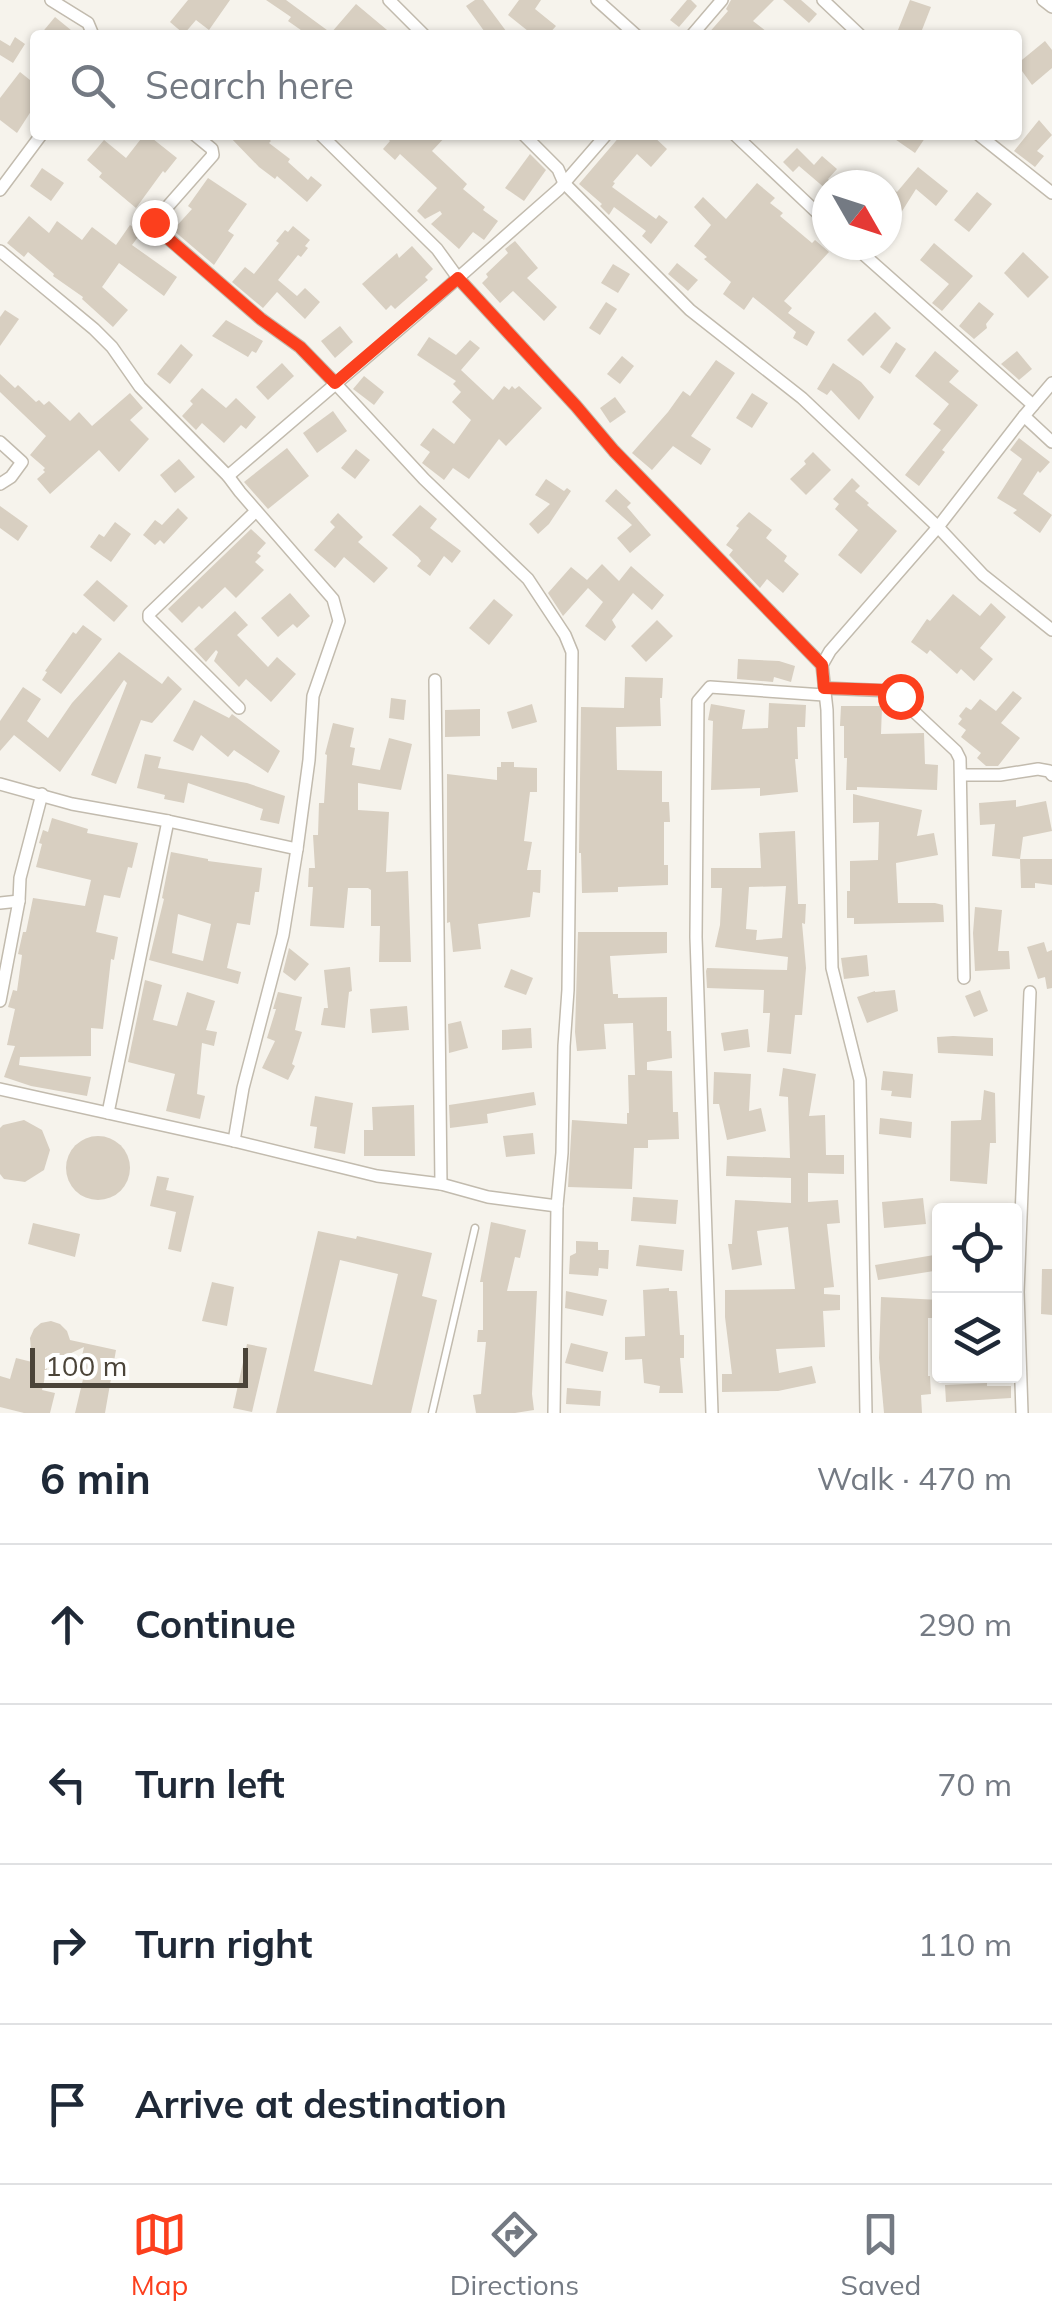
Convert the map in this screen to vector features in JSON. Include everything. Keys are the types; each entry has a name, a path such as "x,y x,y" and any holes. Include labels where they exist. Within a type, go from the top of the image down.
{"street":[{"path":"51,0 92,30"},
{"path":"389,0 419,30"},
{"path":"598,0 631,30"},
{"path":"696,30 722,0"},
{"path":"823,0 855,30"},
{"path":"1043,0 1052,7"},
{"path":"0,190 36,140"},
{"path":"202,140 213,155 154,226 261,319 300,347 424,479 528,579 572,652 568,990 554,1413"},
{"path":"326,140 437,249 458,278 614,451 822,665"},
{"path":"529,140 558,169 564,183 690,310 802,398 983,576 1052,630"},
{"path":"228,476 564,183 602,140"},
{"path":"740,140 812,208"},
{"path":"985,140 1052,193"},
{"path":"0,251 94,328 148,396 228,476 333,600 338,621 314,696 309,760 283,936 243,1088 234,1141"},
{"path":"870,260 1033,405"},
{"path":"866,1413 860,1080 832,968 827,710 822,665 1052,384"},
{"path":"1024,416 1052,442"},
{"path":"0,442 22,462 0,484"},
{"path":"240,708 149,614 256,511"},
{"path":"435,680 441,1184"},
{"path":"712,1413 696,937 698,701 703,692 710,688 892,691 956,751 962,775 964,978"},
{"path":"962,775 1038,770 1052,775"},
{"path":"0,784 72,804 297,849"},
{"path":"0,1001 20,878 42,794"},
{"path":"108,1113 168,821"},
{"path":"0,903 19,902"},
{"path":"1022,1413 1018,1292 1030,992"},
{"path":"0,1089 377,1176 558,1206"}],"lane":[{"path":"432,1413 474,1228"}],"building":[{"path":"188,0 230,0 209,30 196,20 187,30 179,30 170,22"},
{"path":"266,0 286,0 327,30 301,30 288,21 291,17"},
{"path":"483,0 505,30 483,30 466,6"},
{"path":"519,0 541,0 535,9 556,26 552,30 527,30 508,15"},
{"path":"687,0 697,6 679,27 670,20"},
{"path":"731,0 774,0 753,21 765,30 711,30"},
{"path":"783,0 801,0 817,14 809,23"},
{"path":"910,0 931,7 922,30 898,30"},
{"path":"356,4 387,30 334,30"},
{"path":"55,17 71,30 44,30"},
{"path":"15,37 25,44 13,63 0,55 0,40 10,46"},
{"path":"1045,41 1052,50 1052,68 1032,85 1022,71 1022,60"},
{"path":"20,72 30,80 30,113 17,133 0,120 0,98"},
{"path":"1039,120 1052,135 1037,151 1044,156 1035,167 1014,151"},
{"path":"104,140 126,158 140,140 154,140 177,158 136,208 99,177 102,173 87,160"},
{"path":"233,140 270,140 308,180 311,176 322,185 307,202 277,176 275,179"},
{"path":"442,140 432,151 467,184 463,189 498,221 484,240 473,232 459,249 431,224 442,214 440,211 425,219 417,211 437,188 400,154 395,160 383,149 390,141"},
{"path":"617,140 657,140 667,149 651,167 637,154 612,187 656,219 659,215 668,222 651,244 642,236 646,231 614,207 609,215 579,184"},
{"path":"896,140 924,140 915,153"},
{"path":"797,148 814,165 822,156 837,169 812,170 812,177 799,166 793,172 783,162"},
{"path":"530,154 546,170 524,201 505,188"},
{"path":"918,167 948,191 936,206 916,189 902,211 902,186"},
{"path":"42,168 64,183 51,201 30,186"},
{"path":"208,178 247,204 228,231 234,235 214,265 173,230 192,209 188,206"},
{"path":"757,183 775,198 770,203 783,213 780,216 812,243 812,260 822,260 784,301 792,308 788,313 815,332 807,346 793,338 796,332 753,297 744,310 723,294 731,282 694,246 711,225 694,207 703,197 726,219"},
{"path":"977,192 992,204 969,232 954,220"},
{"path":"29,216 49,233 57,221 82,240 92,227 116,245 130,225 141,233 132,245 177,277 164,296 119,263 102,287 128,310 113,327 28,252 24,257 7,243"},
{"path":"293,226 310,240 305,246 308,248 278,280 297,296 305,288 320,302 305,319 277,292 263,308 232,282 245,267 254,274 279,243 276,241"},
{"path":"515,241 538,268 527,278 557,307 544,321 513,291 500,303 482,283"},
{"path":"934,243 973,276 942,311 932,303 949,284 920,260"},
{"path":"412,246 433,269 425,277 428,280 395,309 391,305 386,310 362,284 397,253 399,258"},
{"path":"1023,252 1049,277 1028,298 1004,273"},
{"path":"677,263 698,280 688,291 668,274"},
{"path":"613,264 630,274 618,293 601,283"},
{"path":"606,302 617,309 600,335 589,328"},
{"path":"979,302 994,314 987,328 974,339 959,326"},
{"path":"5,310 19,319 0,346 0,317"},
{"path":"875,312 891,328 863,356 847,340"},
{"path":"226,320 263,341 256,353 252,351 248,357 212,336"},
{"path":"340,326 353,342 335,358 321,341"},
{"path":"429,337 456,355 470,340 480,348 461,370 493,400 504,386 509,390 519,386 542,408 506,446 499,439 469,479 453,468 444,480 422,463 430,452 420,445 433,428 454,444 471,420 452,402 461,392 453,384 456,381 417,355"},
{"path":"896,342 906,349 890,374 880,367"},
{"path":"181,344 193,355 170,384 157,374"},
{"path":"935,351 959,371 949,382 978,405 919,486 905,475 941,430 933,424 949,404 915,376"},
{"path":"1017,351 1032,369 1019,380 1001,364"},
{"path":"622,356 634,366 620,384 607,374"},
{"path":"716,360 735,373 691,436 711,449 701,465 673,446 652,470 632,453 683,391 690,396"},
{"path":"282,363 294,376 268,400 256,387"},
{"path":"833,363 861,382 874,397 859,420 831,390 827,395 817,389"},
{"path":"0,374 36,402 44,405 49,401 70,421 79,412 92,426 130,393 143,408 130,420 149,439 119,472 99,450 50,494 37,479 45,468 30,455 46,436 0,392"},
{"path":"364,376 384,392 374,405 353,389"},
{"path":"202,388 226,408 236,398 256,417 246,429 241,425 224,443 202,423 196,430 182,416"},
{"path":"752,393 768,403 752,428 736,418"},
{"path":"615,397 626,412 610,423 600,408"},
{"path":"333,411 347,431 317,453 303,433"},
{"path":"1019,438 1050,462 1038,471 1023,494 1052,515 1040,533 1013,513 1017,510 997,498 1022,459 1010,450"},
{"path":"287,448 309,476 268,509 244,482"},
{"path":"356,449 370,460 355,479 341,468"},
{"path":"813,452 831,470 806,495 790,479"},
{"path":"179,459 195,477 175,493 160,475"},
{"path":"852,478 860,486 855,491 897,531 861,574 838,555 858,530 835,509 839,504 833,499"},
{"path":"546,479 564,491 571,491 538,534 529,524 550,504 535,495"},
{"path":"616,489 631,503 627,507 651,535 630,553 617,538 632,525 605,501"},
{"path":"420,505 437,519 430,528 461,551 452,563 444,556 430,576 417,566 421,561 418,557 392,535"},
{"path":"0,506 28,526 18,541 0,528"},
{"path":"178,508 188,518 164,544 160,540 155,545 143,535 155,520 162,525"},
{"path":"749,512 772,530 766,538 787,556 784,561 799,574 783,593 767,579 760,588 729,555 733,550 726,545"},
{"path":"338,513 363,537 358,542 388,568 374,583 344,557 335,568 314,550 335,527 330,522"},
{"path":"115,522 131,534 111,562 90,547"},
{"path":"251,529 266,543 255,562 264,570 236,598 225,587 182,623 168,609"},
{"path":"602,564 619,581 631,566 664,595 652,610 633,593 612,620 616,627 605,641 585,626 603,602 588,588 563,616 548,593 571,567 587,580"},
{"path":"97,580 128,606 114,622 83,595"},
{"path":"290,593 310,616 278,637 261,618"},
{"path":"953,594 980,616 991,603 1006,617 980,648 993,659 974,681 961,669 957,674 930,650 927,654 911,642 927,619 930,621"},
{"path":"494,599 513,615 489,645 469,628"},
{"path":"235,611 248,625 237,635 268,667 277,657 296,674 271,702 246,679 239,687 214,661 216,650 206,662 194,649"},
{"path":"657,620 673,636 646,662 631,646"},
{"path":"83,625 102,639 61,694 42,680 73,632 76,634"},
{"path":"119,652 162,684 168,676 182,689 152,723 141,720 116,784 91,775 127,683 124,680 60,772 14,735 0,751 0,721 23,687 41,699 27,721 48,738 72,703"},
{"path":"738,659 779,661 795,666 791,682 774,677 773,682 737,679"},
{"path":"625,677 663,678 661,726 616,727 617,770 662,771 662,802 669,802 670,822 664,822 668,885 582,893 581,707 624,708"},
{"path":"1013,691 1022,698 1001,723 1020,738 998,766 986,766 977,758 981,753 961,737 966,730 958,724 962,719 959,716 980,699 996,711"},
{"path":"391,698 406,700 404,720 389,718"},
{"path":"194,700 229,718 232,714 280,751 268,773 234,750 228,757 201,735 193,751 173,741"},
{"path":"769,703 806,705 805,727 797,727 798,792 760,796 760,788 711,790 711,704 745,710 742,729 768,728"},
{"path":"532,704 537,722 512,729 507,712"},
{"path":"841,706 882,706 881,734 924,733 925,764 938,765 937,790 846,790"},
{"path":"480,709 480,736 445,737 445,710"},
{"path":"333,723 354,728 352,765 380,770 389,738 412,744 401,790 358,783 358,810 389,812 386,872 408,871 411,962 379,962 380,926 371,926 368,888 348,888 344,928 310,926 313,887 308,887 309,868 315,868 313,835 318,835 319,803 324,803 325,754"},
{"path":"145,754 161,757 158,768 247,783 285,796 279,824 260,820 263,809 188,783 184,803 137,788"},
{"path":"501,762 537,768 537,792 530,792 524,841 532,842 527,870 541,870 540,893 533,892 530,917 478,924 481,949 453,952 450,922 447,923 447,774 497,780"},
{"path":"853,794 922,810 917,836 934,833 938,855 896,863 898,903 943,905 944,922 854,924 854,918 847,918 850,861 878,860 879,822 853,823"},
{"path":"1016,800 1016,807 1046,801 1052,831 1023,837 1020,859 992,856 995,824 980,825 979,803"},
{"path":"52,818 88,829 87,833 138,843 120,898 104,895 96,932 118,937 114,960 111,959 103,1029 91,1028 91,1056 20,1057 19,1065 91,1077 87,1096 4,1077 15,1046 7,1045 15,1009 8,1007 13,990 17,991 22,955 18,954 33,898 85,906 91,880 36,867 43,830 48,832"},
{"path":"795,831 798,904 806,904 805,924 802,923 806,968 802,1015 795,1015 791,1054 767,1052 770,1013 763,1013 764,990 707,988 707,968 787,970 788,957 715,947 722,888 711,888 711,868 761,868 759,833","holes":["786,886 782,938 756,940 757,930 746,929 749,887"]},
{"path":"171,852 262,868 250,925 237,923 227,968 241,972 238,984 149,960","holes":["178,914 211,924 203,961 172,953"]},
{"path":"1020,859 1052,859 1052,885 1035,883 1035,888 1021,888"},
{"path":"975,907 1002,910 998,951 1009,951 1010,969 975,971"},
{"path":"578,932 667,932 667,953 610,956 613,994 618,994 618,998 667,997 667,1031 671,1031 672,1058 647,1062 647,1070 672,1071 673,1112 678,1112 679,1139 648,1140 648,1148 634,1148 632,1189 568,1187 572,1120 627,1124 628,1075 635,1075 633,1023 604,1024 606,1049 577,1051"},
{"path":"1044,942 1047,952 1052,950 1052,988 1047,989 1045,977 1038,979 1027,947"},
{"path":"289,948 309,964 295,981 283,972"},
{"path":"867,955 869,976 844,979 841,958"},
{"path":"350,967 352,991 345,1028 321,1025 324,1008 328,1008 324,970"},
{"path":"511,969 533,978 526,995 504,987"},
{"path":"145,980 162,985 153,1020 177,1026 187,992 215,1001 206,1030 217,1032 214,1046 202,1043 197,1094 205,1096 200,1119 166,1111 175,1074 128,1062"},
{"path":"895,990 898,1011 867,1023 857,997"},
{"path":"980,990 988,1011 974,1017 965,996"},
{"path":"278,992 302,997 295,1030 302,1032 288,1080 262,1068 275,1041 267,1038"},
{"path":"407,1006 409,1030 372,1033 370,1009"},
{"path":"461,1021 468,1048 449,1053 448,1024"},
{"path":"531,1028 532,1048 502,1050 502,1030"},
{"path":"748,1029 750,1047 724,1051 721,1033"},
{"path":"937,1037 993,1038 993,1056 938,1053"},
{"path":"783,1068 816,1074 809,1116 825,1115 826,1155 844,1155 844,1174 808,1173 808,1202 838,1200 840,1223 827,1224 834,1287 824,1288 824,1294 840,1295 840,1310 823,1311 825,1347 776,1349 779,1373 812,1366 816,1383 778,1391 722,1392 722,1374 732,1374 725,1290 795,1289 788,1227 757,1231 762,1265 732,1270 728,1244 732,1244 735,1200 791,1203 791,1178 726,1176 727,1156 790,1158 788,1097 779,1096"},
{"path":"883,1071 913,1074 911,1098 891,1096 892,1091 881,1090"},
{"path":"714,1072 751,1074 749,1111 761,1108 766,1131 727,1140 719,1104 713,1104"},
{"path":"984,1090 995,1093 996,1143 990,1143 987,1184 950,1181 951,1121 981,1120"},
{"path":"534,1092 536,1105 487,1114 488,1123 450,1128 449,1105"},
{"path":"315,1096 353,1103 345,1154 314,1148 317,1127 310,1126"},
{"path":"414,1105 415,1156 364,1156 364,1130 373,1130 372,1107"},
{"path":"880,1118 912,1122 911,1138 879,1134"},
{"path":"24,1120 42,1130 50,1150 44,1170 25,1182 4,1179 0,1174 0,1128"},
{"path":"533,1133 535,1154 506,1157 503,1136"},
{"path":"98,1136 120,1146 130,1168 120,1190 98,1200 76,1190 66,1168 76,1146"},
{"path":"157,1176 169,1178 166,1190 194,1196 181,1252 168,1249 176,1212 150,1206"},
{"path":"633,1197 678,1200 676,1224 631,1221"},
{"path":"923,1198 926,1224 884,1228 882,1202"},
{"path":"491,1222 526,1230 507,1291 537,1291 534,1410 476,1413 473,1395 481,1394 486,1342 477,1342 478,1330 483,1330 480,1282"},
{"path":"33,1223 80,1234 75,1257 28,1244"},
{"path":"318,1231 432,1253 422,1296 437,1300 411,1413 276,1413","holes":["340,1260 398,1274 372,1385 314,1371"]},
{"path":"576,1241 598,1242 598,1250 609,1250 608,1269 599,1268 598,1276 569,1274"},
{"path":"639,1245 684,1250 682,1271 636,1266"},
{"path":"932,1255 932,1271 878,1280 875,1265"},
{"path":"1042,1269 1052,1269 1052,1315 1041,1314"},
{"path":"212,1282 234,1287 227,1326 202,1321"},
{"path":"643,1290 677,1291 680,1335 684,1335 684,1358 680,1358 683,1393 659,1393 660,1386 644,1383 642,1359 625,1360 625,1337 645,1336"},
{"path":"566,1291 607,1300 603,1316 565,1308"},
{"path":"881,1297 932,1300 932,1318 928,1318 931,1394 921,1395 922,1413 884,1413 879,1358"},
{"path":"51,1321 67,1331 70,1340 116,1350 105,1413 75,1413 84,1375 78,1374 84,1347 48,1364 42,1390 55,1393 50,1413 24,1413 0,1407 0,1376 10,1379 16,1358 32,1362 30,1338 34,1329"},
{"path":"571,1343 608,1352 603,1372 565,1363"},
{"path":"247,1344 267,1348 252,1412 233,1408"},
{"path":"945,1385 1011,1386 1011,1398 946,1402"},
{"path":"567,1388 601,1391 600,1406 566,1404"}],"route":[{"path":"154,222 156,228 261,319 300,347 335,383 458,278 614,451 822,665 824,688 885,690 900,696"}]}
